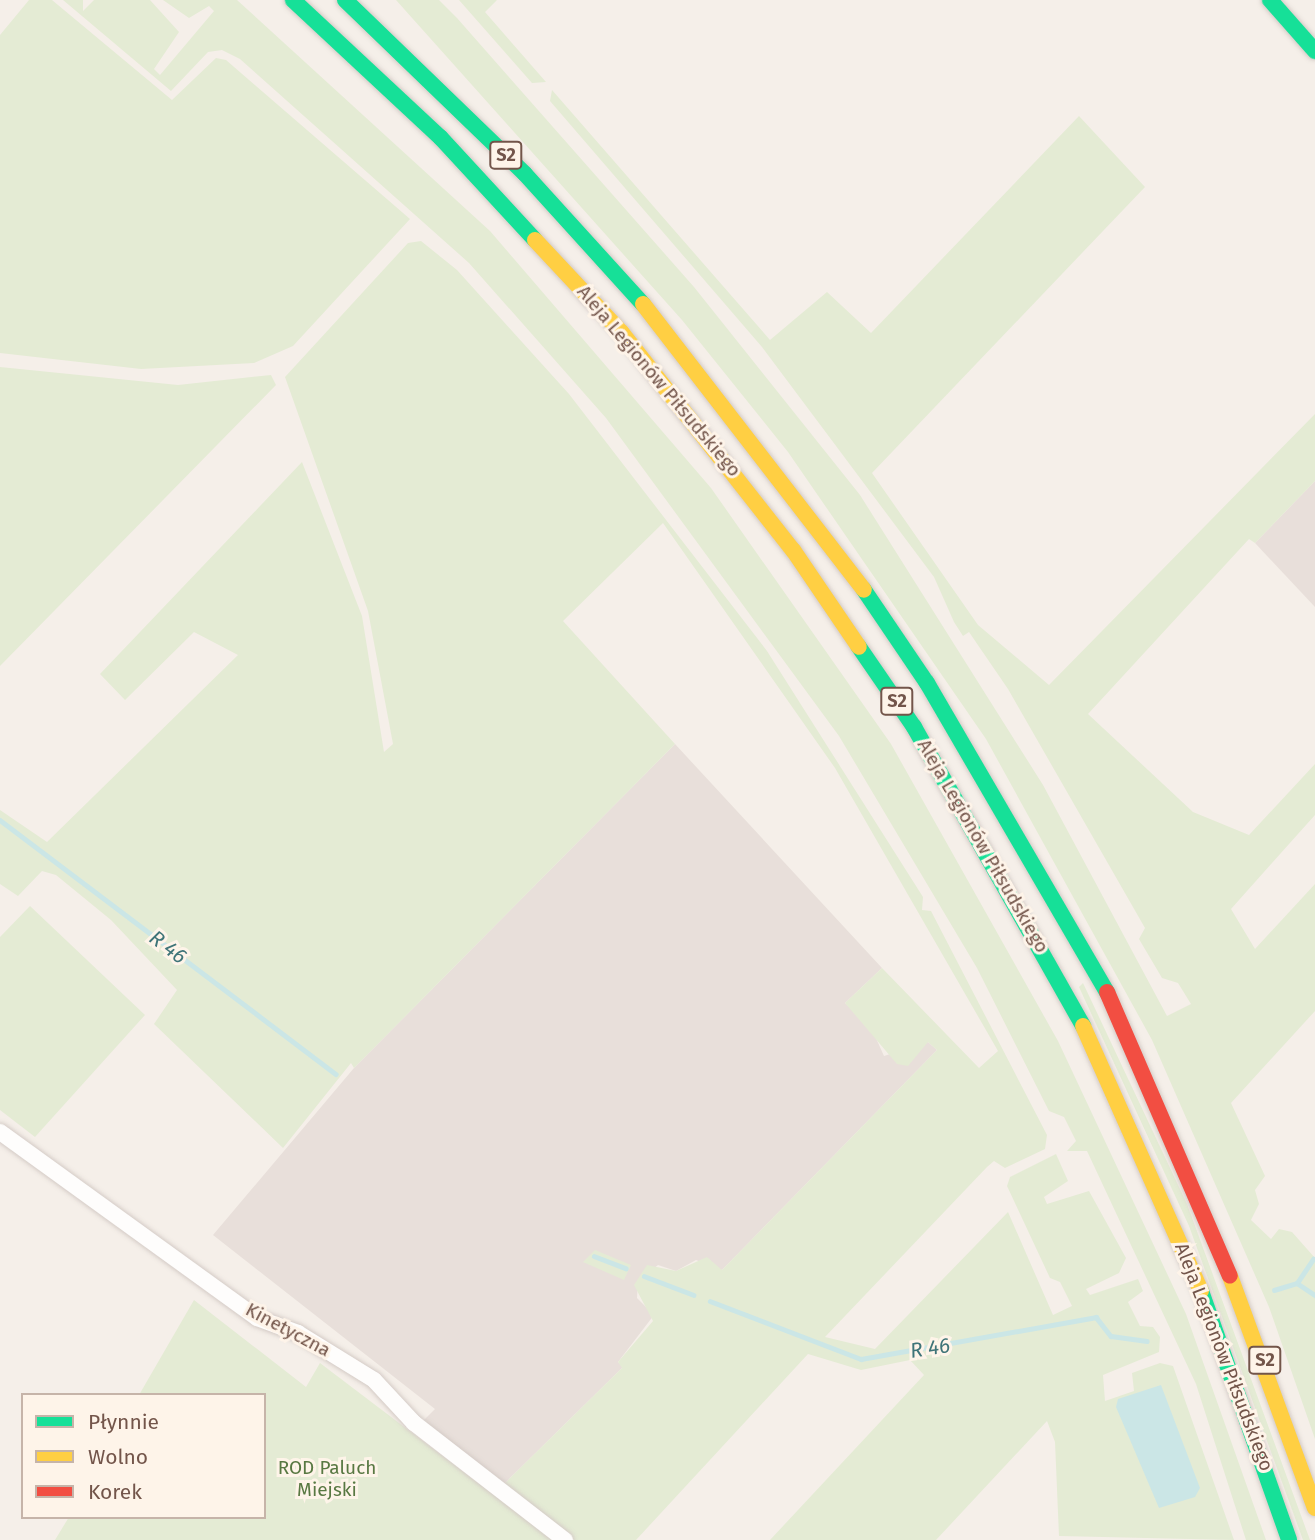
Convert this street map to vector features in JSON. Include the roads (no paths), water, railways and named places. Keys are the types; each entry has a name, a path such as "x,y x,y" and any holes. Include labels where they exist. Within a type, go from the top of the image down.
{"main road":[{"name":"Aleja Legionów Piłsudskiego","path":"293,0 474,172 622,333 786,540 914,727 1085,1029 1205,1300 1289,1540"},
{"name":"Aleja Legionów Piłsudskiego","path":"345,0 525,174 650,312 831,542 927,683 1111,1000 1208,1215 1315,1508"},
{"path":"1269,0 1315,51"}],"street":[{"name":"Kinetyczna","path":"0,1132 257,1318 298,1333 374,1380 414,1423 565,1540"}],"water":[{"path":"1161,1385 1200,1488 1195,1497 1159,1508 1116,1407 1118,1399"}],"waterway":[{"name":"R 46","path":"0,820 336,1074"},
{"name":"R 46","path":"594,1256 626,1268"},
{"path":"1297,1283 1313,1259"},
{"name":"R 46","path":"644,1276 694,1295"},
{"name":"R 46","path":"1297,1283 1315,1295"},
{"name":"R 46","path":"1274,1290 1297,1283"},
{"name":"R 46","path":"710,1301 861,1359 1096,1317 1111,1336 1147,1341"}],"park label":[{"name":"ROD Paluch Miejski","path":"327,1479"}]}
